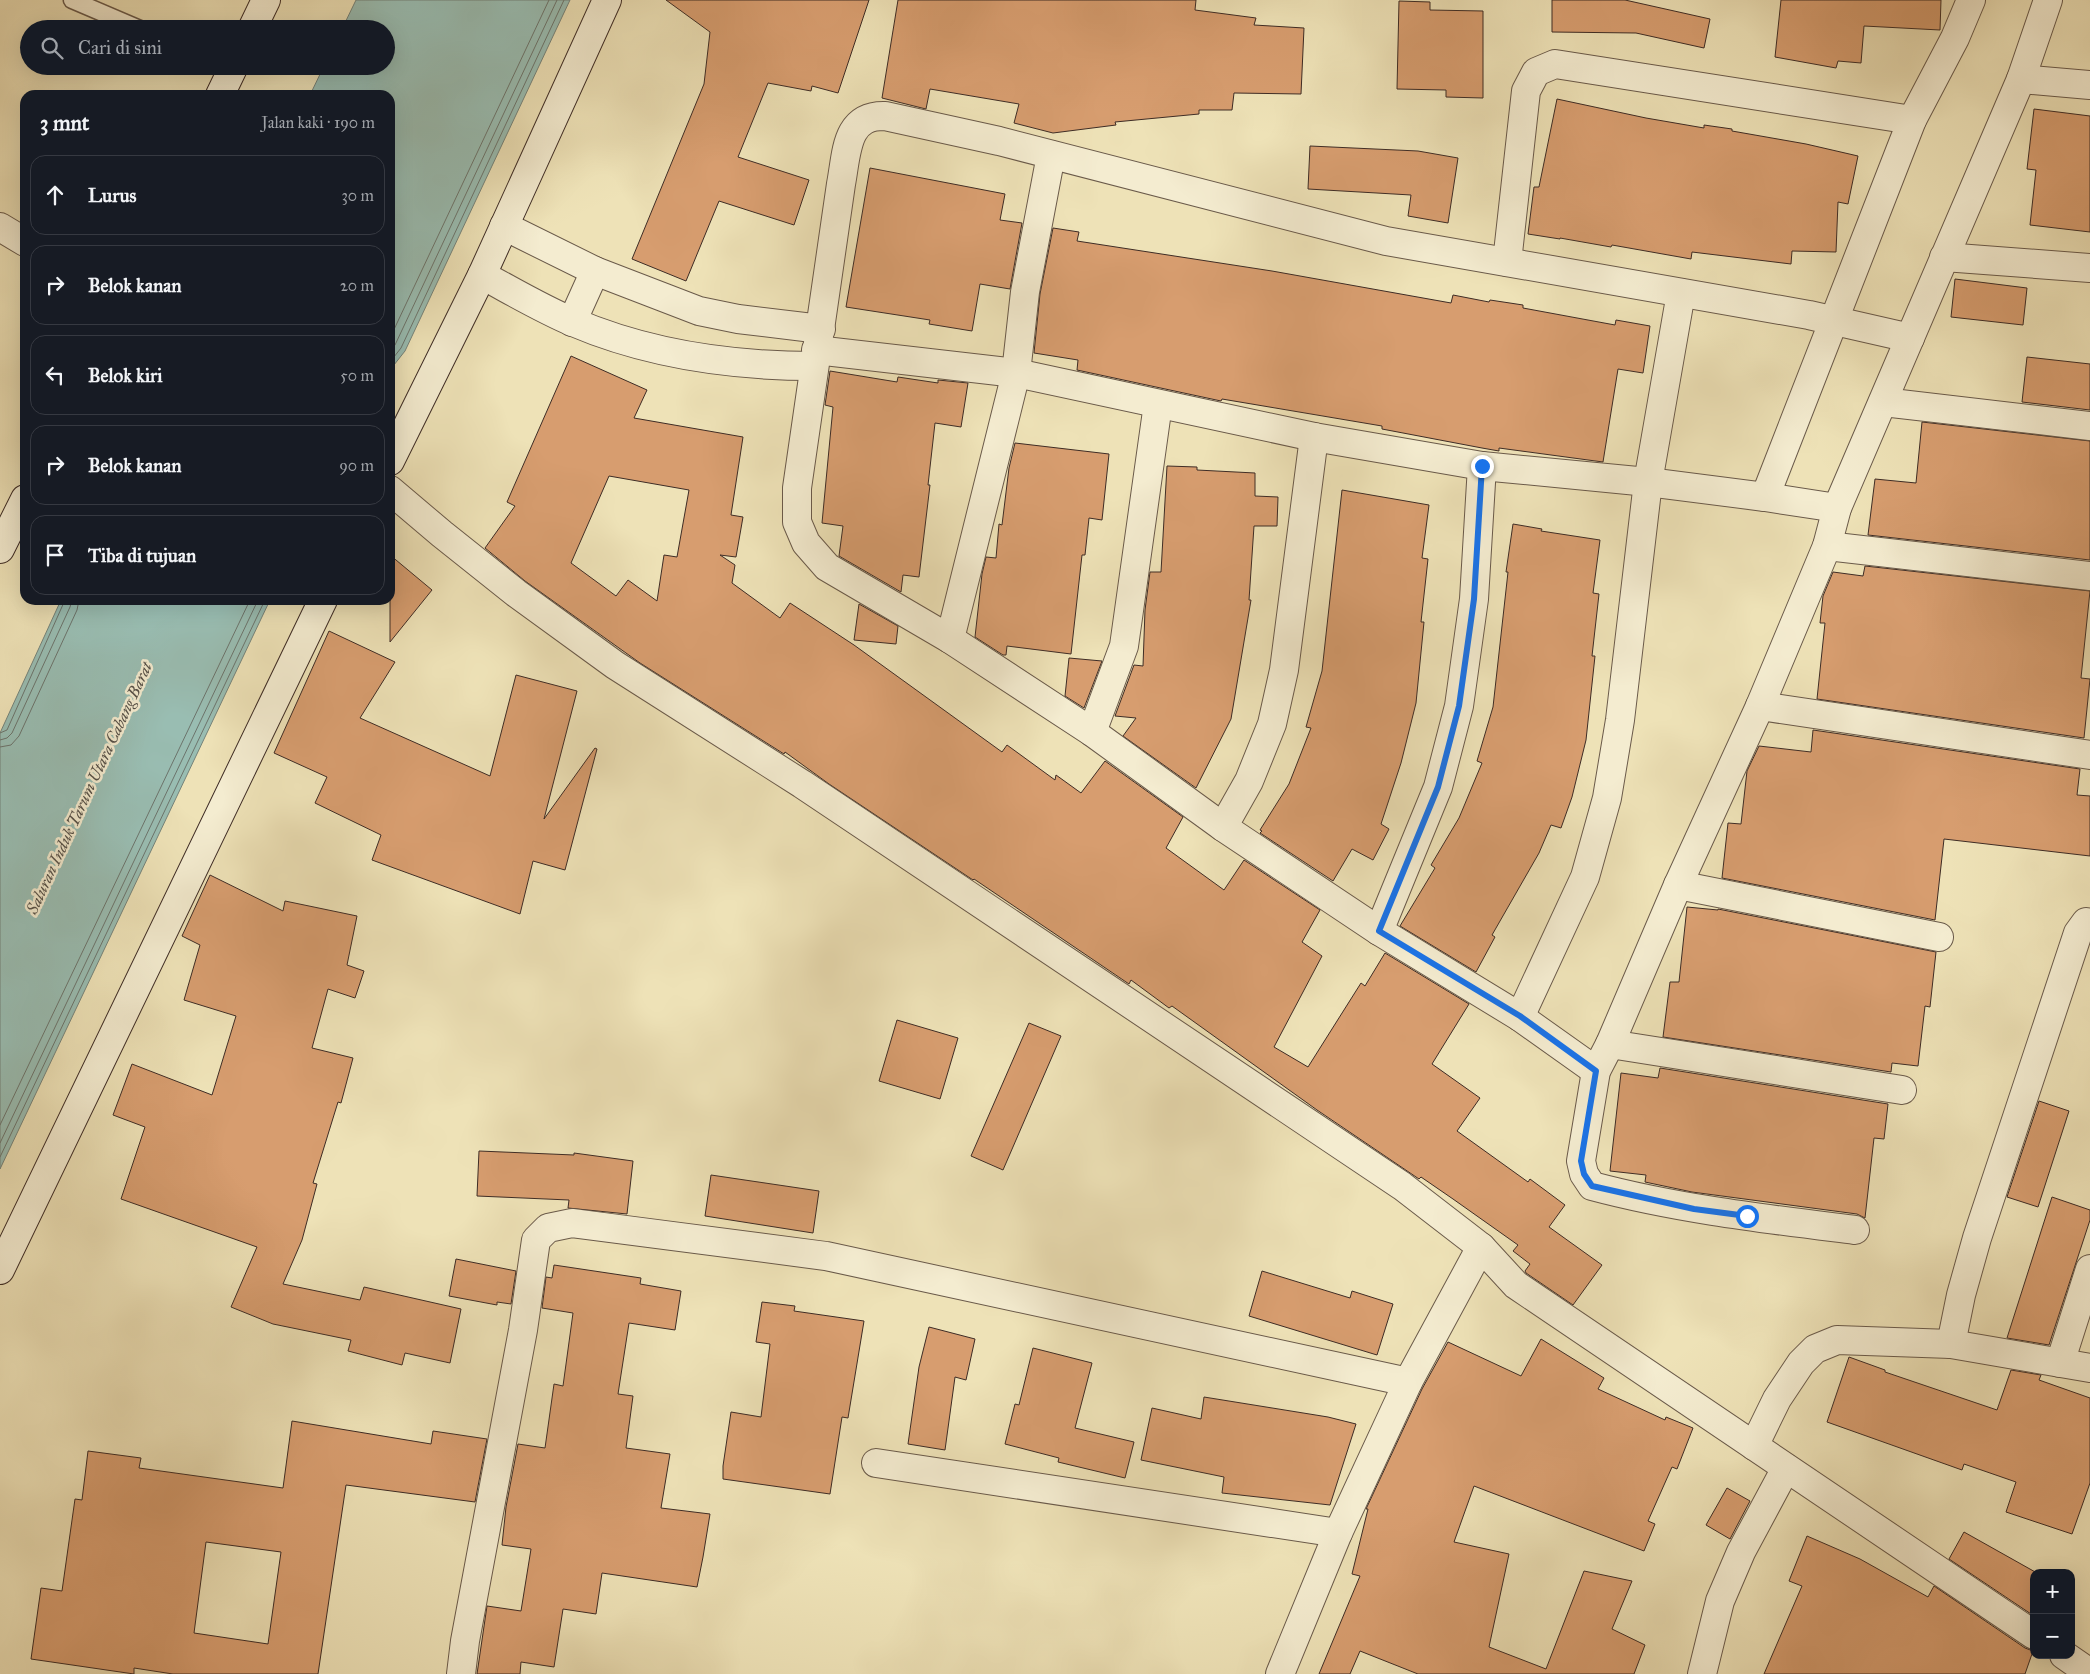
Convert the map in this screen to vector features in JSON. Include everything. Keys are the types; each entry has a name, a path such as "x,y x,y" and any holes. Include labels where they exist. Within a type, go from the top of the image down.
{"street":[{"path":"256,20 266,0"},
{"path":"395,451 482,275 607,0"},
{"path":"1765,496 1912,120 1955,38 1971,0"},
{"path":"1855,1230 1694,1209 1592,1186 1584,1174 1581,1161 1596,1071 1610,1044 1678,885 1760,706 1827,546 1836,508 2020,79 2048,0"},
{"path":"1507,262 1526,90 1536,72 1555,64 1912,120"},
{"path":"222,90 229,75"},
{"path":"2020,79 2090,85"},
{"path":"1596,1071 1520,1016 1379,931 1223,827 1092,732 950,639 827,567 806,544 797,522 797,488 841,184 850,138 857,123 872,116 885,116 999,142 1386,241 1835,320 1910,338"},
{"path":"950,639 1016,373 1025,292 1051,155"},
{"path":"504,226 595,271 699,312 738,319 817,348 1016,373 1314,437 1482,466 1648,482 1765,496 1836,508"},
{"path":"0,227 20,239"},
{"path":"1944,257 2090,268"},
{"path":"572,322 595,271"},
{"path":"482,275 572,322 611,337 652,349 732,362 772,366 817,348"},
{"path":"1520,1016 1585,877 1607,798 1620,720 1648,482 1681,293"},
{"path":"686,354 699,312"},
{"path":"1883,402 2090,426"},
{"path":"1092,732 1124,646 1158,404"},
{"path":"1223,827 1249,781 1272,724 1284,670 1314,437"},
{"path":"1379,931 1438,787 1459,706 1474,599 1482,466"},
{"path":"395,494 516,593 615,665 802,784 1402,1186 1481,1247 1516,1285 2030,1632"},
{"path":"0,550 20,508"},
{"path":"1827,546 2090,576"},
{"path":"0,1270 321,605"},
{"path":"1760,706 2090,755"},
{"path":"1678,885 1939,937"},
{"path":"1951,1344 1961,1295 1977,1238 2078,934 2086,922"},
{"path":"1610,1044 1902,1090"},
{"path":"461,1674 466,1631 523,1330 536,1240 548,1228 572,1223 826,1256 1408,1382"},
{"path":"1280,1674 1338,1533 1408,1382 1481,1247"},
{"path":"2060,1363 2090,1269"},
{"path":"1754,1446 1778,1399 1801,1363 1815,1349 1837,1340 1951,1344 2090,1368"},
{"path":"876,1463 1338,1533"},
{"path":"1702,1674 1720,1600 1741,1552 1786,1468"},
{"path":"2070,1659 2090,1673"}],"lane":[{"path":"72,0 119,20"}],"water":[{"path":"356,0 570,0 405,351 395,364 395,90 312,90 320,75 395,75 395,20 346,20"},
{"name":"Saluran Induk Tarum Utara Cabang Barat","path":"59,605 268,605 0,1169 0,733"}],"building":[{"path":"666,0 869,0 838,93 812,86 811,91 768,83 738,157 809,180 794,225 719,201 686,281 632,259 704,84 710,32"},
{"path":"898,0 1196,0 1195,10 1256,18 1254,25 1304,28 1301,94 1234,93 1232,110 1199,110 1199,114 1115,122 1116,125 1053,133 1014,123 1019,104 930,89 926,109 882,98"},
{"path":"1552,0 1625,0 1710,19 1704,48 1636,33 1552,32"},
{"path":"1781,0 1941,0 1940,30 1864,26 1861,63 1838,61 1836,68 1775,57"},
{"path":"1399,1 1430,2 1430,10 1483,11 1483,98 1446,97 1446,90 1397,89"},
{"path":"1557,99 1704,128 1704,125 1732,129 1732,131 1806,144 1858,156 1848,204 1838,202 1836,252 1792,251 1791,264 1692,252 1691,259 1612,245 1611,247 1528,234 1534,187 1539,187"},
{"path":"2034,109 2090,116 2090,232 2030,225 2036,170 2027,169"},
{"path":"1310,146 1418,151 1458,158 1448,223 1408,216 1411,195 1308,189"},
{"path":"870,168 1005,194 1000,220 1022,223 1010,289 980,284 972,331 929,324 930,320 846,307"},
{"path":"1053,228 1079,232 1077,241 1272,271 1451,303 1453,295 1489,302 1490,300 1523,305 1523,308 1615,325 1616,320 1650,326 1643,373 1618,369 1603,462 1499,448 1499,451 1382,429 1382,426 1222,399 1221,401 1077,370 1078,360 1034,353 1040,294"},
{"path":"1955,279 2027,288 2023,325 1951,317"},
{"path":"571,356 647,390 634,418 743,437 731,515 743,517 736,557 720,555 735,565 732,583 780,618 790,603 854,645 1002,752 1007,745 1055,780 1056,775 1081,793 1105,761 1183,817 1166,848 1224,890 1244,860 1320,910 1302,942 1322,956 1274,1047 1308,1067 1361,983 1365,986 1385,953 1469,1004 1432,1064 1480,1098 1457,1131 1528,1182 1530,1179 1565,1205 1549,1227 1602,1265 1573,1305 1526,1273 1525,1271 1530,1264 1513,1251 1518,1245 1453,1199 1421,1177 1419,1179 1317,1110 1172,1006 1169,1008 1131,980 1129,984 829,784 785,752 784,754 640,663 525,581 485,548 515,506 507,502","holes":["609,476 689,490 677,557 664,555 657,601 628,580 616,596 571,563"]},
{"path":"2027,357 2090,364 2090,410 2022,402"},
{"path":"830,371 897,382 898,377 938,383 938,380 968,383 961,427 935,423 919,577 903,575 901,592 839,556 843,526 822,523 833,407 825,405"},
{"path":"1922,422 2090,441 2090,560 1868,535 1875,479 1916,483"},
{"path":"1015,443 1109,454 1102,520 1089,518 1085,555 1082,555 1071,654 1007,646 1006,655 1003,655 975,637 982,574 986,557 996,558 999,524 1002,525 1009,468"},
{"path":"1167,466 1197,467 1197,470 1255,473 1255,496 1278,497 1277,526 1254,526 1249,600 1251,600 1231,719 1196,788 1123,736 1136,718 1115,716 1134,665 1143,666 1145,610 1150,572 1161,572"},
{"path":"1342,490 1429,505 1422,558 1428,559 1421,622 1424,622 1416,703 1401,763 1381,824 1389,829 1373,860 1352,849 1333,881 1260,833 1262,831 1260,830 1289,784 1311,728 1306,727 1322,671"},
{"path":"1513,524 1542,529 1541,531 1600,540 1593,593 1599,594 1592,656 1595,656 1586,740 1572,797 1561,828 1551,825 1539,853 1492,935 1495,937 1476,972 1400,926 1435,868 1431,865 1459,818 1482,763 1477,761 1493,707 1508,572 1506,572"},
{"path":"395,559 432,590 390,642 390,605 395,605"},
{"path":"1865,566 2090,591 2081,678 2090,679 2084,738 1817,699 1825,623 1820,623 1823,596 1833,572 1863,576"},
{"path":"859,604 898,626 896,644 854,640"},
{"path":"329,631 395,662 360,718 490,776 516,675 577,691 544,819 595,748 597,749 565,870 533,861 520,914 372,860 381,835 315,803 327,777 274,753"},
{"path":"1069,658 1102,661 1084,708 1065,696"},
{"path":"1813,730 2080,769 2077,795 2090,796 2090,856 1944,839 1935,920 1722,878 1728,823 1741,824 1747,771 1759,746 1811,752"},
{"path":"210,875 283,911 285,901 357,916 347,965 364,971 355,998 328,989 312,1048 353,1058 341,1103 338,1102 313,1183 317,1184 302,1240 283,1284 360,1300 364,1287 461,1309 450,1363 405,1353 402,1365 348,1351 351,1340 273,1324 231,1307 257,1247 121,1199 145,1127 113,1115 132,1064 212,1095 236,1016 184,1000 200,945 182,936"},
{"path":"1687,907 1718,909 1936,952 1930,1007 1925,1006 1918,1066 1892,1063 1891,1072 1663,1037 1670,982 1679,982"},
{"path":"897,1020 958,1038 940,1099 879,1081"},
{"path":"1029,1023 1061,1036 1003,1170 971,1156"},
{"path":"1660,1068 1888,1104 1884,1139 1874,1138 1865,1218 1857,1214 1692,1192 1645,1182 1646,1175 1610,1171 1621,1073 1658,1078"},
{"path":"2039,1101 2069,1111 2038,1207 2007,1197"},
{"path":"479,1151 574,1155 574,1153 633,1161 627,1214 568,1208 569,1200 477,1196"},
{"path":"711,1175 819,1191 813,1233 705,1216"},
{"path":"2052,1197 2090,1210 2090,1220 2049,1345 2007,1338"},
{"path":"456,1259 516,1271 511,1304 497,1302 497,1305 449,1296"},
{"path":"554,1265 641,1278 640,1284 681,1291 675,1330 629,1323 618,1394 633,1396 626,1448 670,1454 661,1508 710,1514 703,1557 697,1587 602,1573 596,1614 563,1609 554,1667 521,1662 520,1674 477,1674 487,1606 521,1611 531,1549 502,1545 506,1507 518,1444 545,1448 554,1384 563,1386 573,1313 542,1308 546,1277 552,1278"},
{"path":"1262,1271 1350,1298 1352,1291 1393,1304 1377,1355 1249,1316"},
{"path":"762,1302 795,1306 794,1311 864,1321 848,1418 842,1417 830,1494 723,1479 723,1466 731,1412 761,1417 770,1344 756,1342"},
{"path":"929,1327 975,1339 966,1380 955,1377 945,1450 908,1444 919,1367"},
{"path":"1541,1339 1604,1378 1598,1389 1665,1420 1666,1417 1693,1428 1677,1469 1672,1467 1648,1521 1655,1524 1644,1551 1474,1486 1454,1542 1509,1554 1489,1647 1546,1669 1584,1571 1632,1581 1612,1629 1645,1645 1634,1674 1418,1674 1360,1651 1350,1674 1319,1674 1360,1576 1352,1574 1368,1509 1366,1509 1422,1389 1448,1342 1521,1376"},
{"path":"1033,1348 1092,1363 1075,1428 1134,1442 1125,1478 1058,1462 1059,1458 1005,1444 1015,1404 1019,1405"},
{"path":"1849,1357 1885,1370 1885,1372 1997,1410 2011,1370 2041,1375 2039,1380 2090,1398 2090,1483 2072,1534 2006,1512 2016,1482 1964,1464 1962,1470 1827,1422"},
{"path":"1204,1397 1328,1417 1356,1424 1330,1505 1222,1493 1224,1477 1141,1460 1152,1408 1201,1419"},
{"path":"292,1421 431,1444 433,1431 487,1439 475,1502 346,1485 318,1674 173,1674 134,1668 134,1674 31,1659 41,1588 62,1591 75,1499 82,1500 88,1451 141,1458 139,1468 283,1488","holes":["206,1542 281,1552 268,1644 194,1633"]},
{"path":"1727,1488 1750,1501 1730,1539 1706,1525"},
{"path":"1964,1532 2030,1569 2030,1613 1949,1559"},
{"path":"1807,1536 1860,1559 1928,1597 1934,1586 2030,1650 2030,1659 2025,1674 1764,1674 1802,1586 1789,1581"}],"route":[{"path":"1482,466 1474,599 1459,706 1438,787 1379,931 1520,1016 1596,1071 1581,1161 1584,1174 1592,1186 1694,1209 1747,1216"}]}
